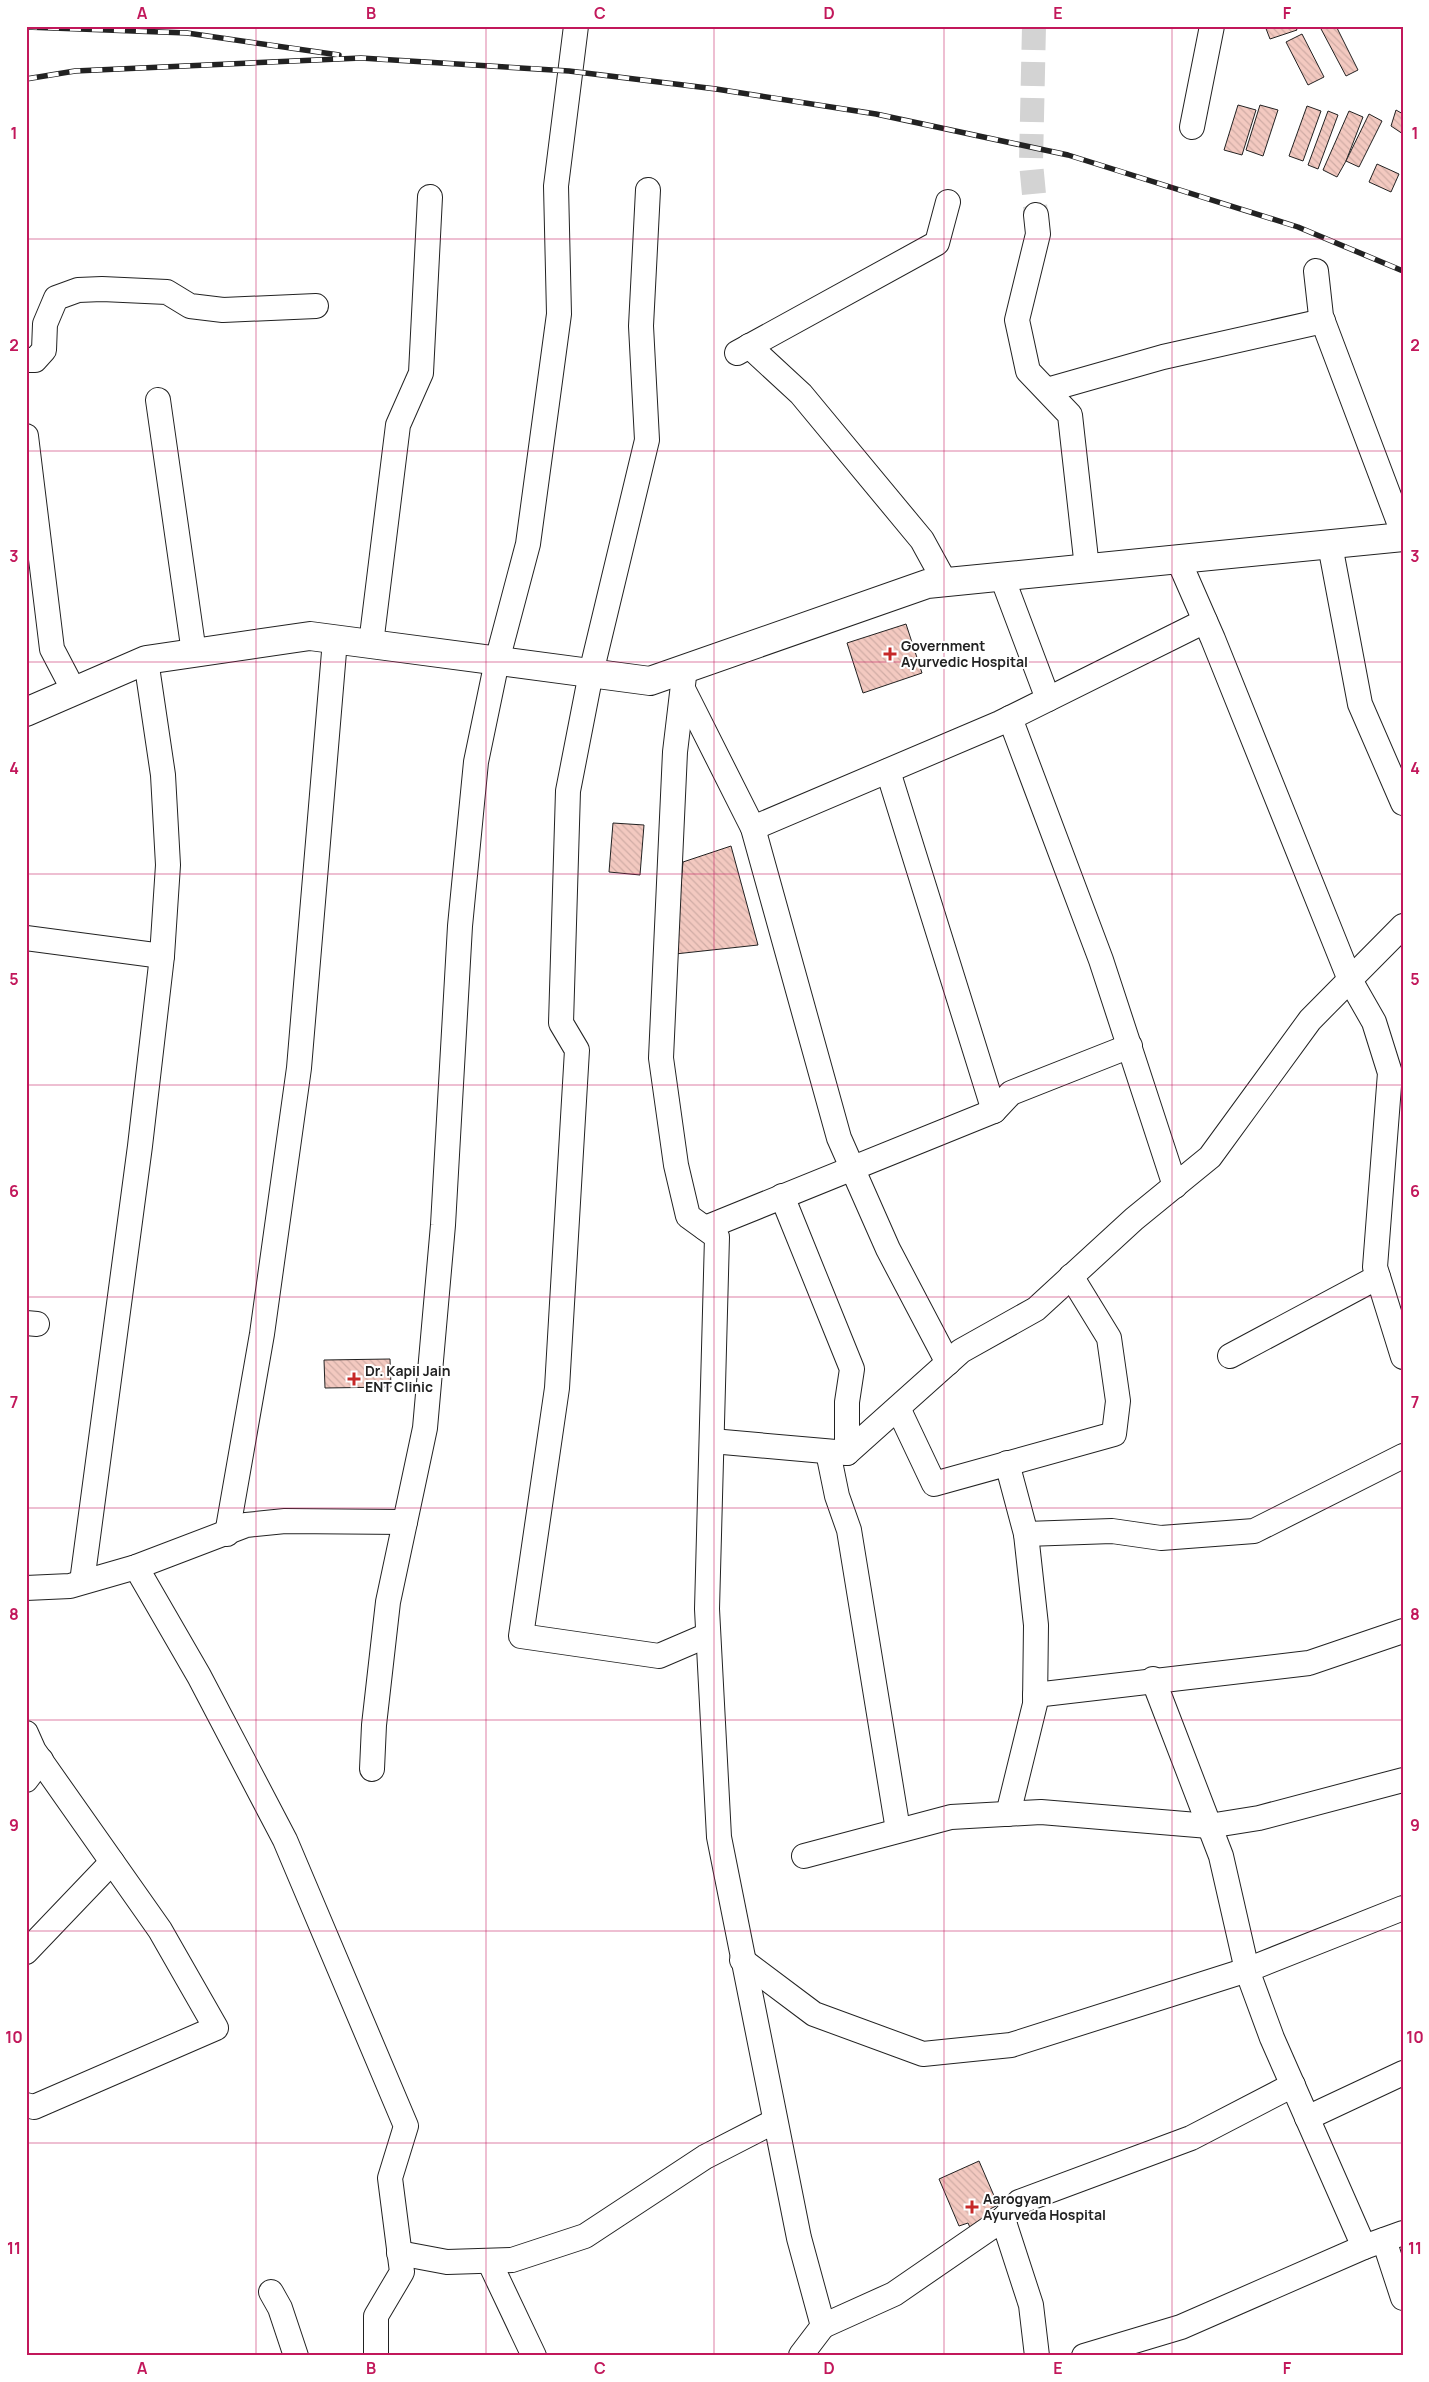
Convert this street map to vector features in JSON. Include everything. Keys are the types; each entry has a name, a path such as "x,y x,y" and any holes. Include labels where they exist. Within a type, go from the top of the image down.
{"main road":[{"path":"26,712 146,660 310,636 650,681 684,679 926,584 1403,537"}],"street":[{"path":"372,1769 374,1725 388,1602 425,1428 443,1224 460,926 476,762 497,661 528,544 555,342 558,314 556,186 576,26"},
{"path":"1192,128 1212,26"},
{"path":"648,190 641,326 647,440 591,673 568,791 561,1023 577,1050 557,1388 522,1636 659,1656 708,1635"},
{"path":"370,644 398,425 421,373 430,197"},
{"path":"944,582 922,540 802,394 742,350 938,243 948,202"},
{"path":"1036,215 1038,234 1017,320 1028,371 1070,415 1087,568"},
{"path":"1316,272 1323,321 1403,533"},
{"path":"26,360 35,360 44,350 45,324 56,298 78,290 102,289 167,292 190,306 223,310 316,306"},
{"path":"1047,390 1163,357 1323,321"},
{"path":"158,400 194,653"},
{"path":"26,436 52,649 74,691"},
{"path":"1330,545 1360,704 1403,803"},
{"path":"1178,559 1205,621 1350,980 1374,1022 1390,1074 1375,1267 1403,1357"},
{"path":"1002,577 1048,699"},
{"path":"753,828 1010,718 1205,621"},
{"path":"227,1534 262,1334 299,1068 335,640"},
{"path":"82,1582 140,1146 162,956 168,865 164,795 146,660"},
{"path":"684,679 753,828 839,1138 888,1249 948,1363"},
{"path":"684,679 675,752 661,1058 676,1165 688,1216 717,1237 707,1609 719,1837 742,1960 799,2238 823,2326"},
{"path":"1010,718 1102,960 1175,1186"},
{"path":"888,770 994,1111"},
{"path":"712,1441 837,1453 898,1408 961,1351 1036,1309 1134,1219 1210,1157 1310,1020 1403,926"},
{"path":"26,938 162,956"},
{"path":"705,1228 994,1111 1012,1093 1130,1046"},
{"path":"782,1196 852,1369 837,1453 837,1496 849,1530 898,1830"},
{"path":"898,1408 934,1484 1114,1434 1118,1401 1110,1338 1072,1276"},
{"path":"1230,1356 1378,1277"},
{"path":"1026,1534 1112,1531 1161,1538 1254,1531 1403,1456"},
{"path":"1007,1463 1026,1534 1036,1625 1035,1704 1008,1814"},
{"path":"26,1588 70,1586 136,1567 227,1534 246,1525 285,1521 405,1522"},
{"path":"136,1567 199,1676 285,1840 406,2126 390,2178 402,2272 376,2316 376,2356"},
{"path":"1035,1695 1153,1679 1308,1663 1403,1631"},
{"path":"1153,1679 1221,1856 1247,1970 1293,2085 1307,2118 1383,2240 1403,2298"},
{"path":"26,1733 40,1760 160,1930 216,2028 34,2107 26,2105"},
{"path":"26,1780 40,1760"},
{"path":"804,1856 951,1817 1041,1812 1209,1826 1260,1818 1403,1780"},
{"path":"26,1952 112,1862"},
{"path":"742,1960 814,2014 923,2054 1011,2045 1247,1970 1403,1908"},
{"path":"1307,2118 1403,2073"},
{"path":"801,2355 823,2326 894,2294 1003,2219 1020,2202 1191,2138 1293,2085"},
{"path":"399,2253 447,2262 512,2260 585,2236 705,2157 775,2121"},
{"path":"1003,2219 1030,2305 1037,2356"},
{"path":"1084,2356 1181,2326 1383,2240"},
{"path":"489,2260 534,2356"},
{"path":"272,2292 280,2308 296,2356"}],"building":[{"path":"1265,26 1295,26 1297,30 1270,39"},
{"path":"1336,26 1358,70 1346,76 1320,27"},
{"path":"1302,34 1324,77 1308,85 1286,42"},
{"path":"1238,105 1256,110 1242,155 1224,150"},
{"path":"1260,105 1278,110 1263,156 1246,150"},
{"path":"1307,106 1321,111 1303,161 1289,156"},
{"path":"1396,110 1403,114 1403,134 1391,126"},
{"path":"1328,111 1338,115 1318,169 1308,165"},
{"path":"1349,111 1363,117 1346,161 1337,177 1323,170"},
{"path":"1369,114 1382,121 1359,167 1346,161"},
{"path":"1377,164 1399,174 1391,192 1369,182"},
{"path":"906,624 922,673 863,693 847,643"},
{"path":"613,823 644,825 640,875 609,872"},
{"path":"731,846 758,945 675,954 683,862"},
{"path":"390,1359 391,1387 325,1388 324,1360"},
{"path":"979,2161 998,2205 990,2209 1001,2232 977,2243 968,2223 959,2226 939,2179"}],"tunnel":[{"path":"1034,26 1031,163 1036,215"}],"railway":[{"path":"26,27 187,33 339,55"},
{"path":"26,79 75,71 361,58 569,71 716,89 876,114 1068,155 1298,227 1403,271"}],"place":[{"name":"Government Ayurvedic Hospital","path":"890,654"},
{"name":"Dr. Kapil Jain ENT Clinic","path":"354,1379"},
{"name":"Aarogyam Ayurveda Hospital","path":"972,2207"}]}
